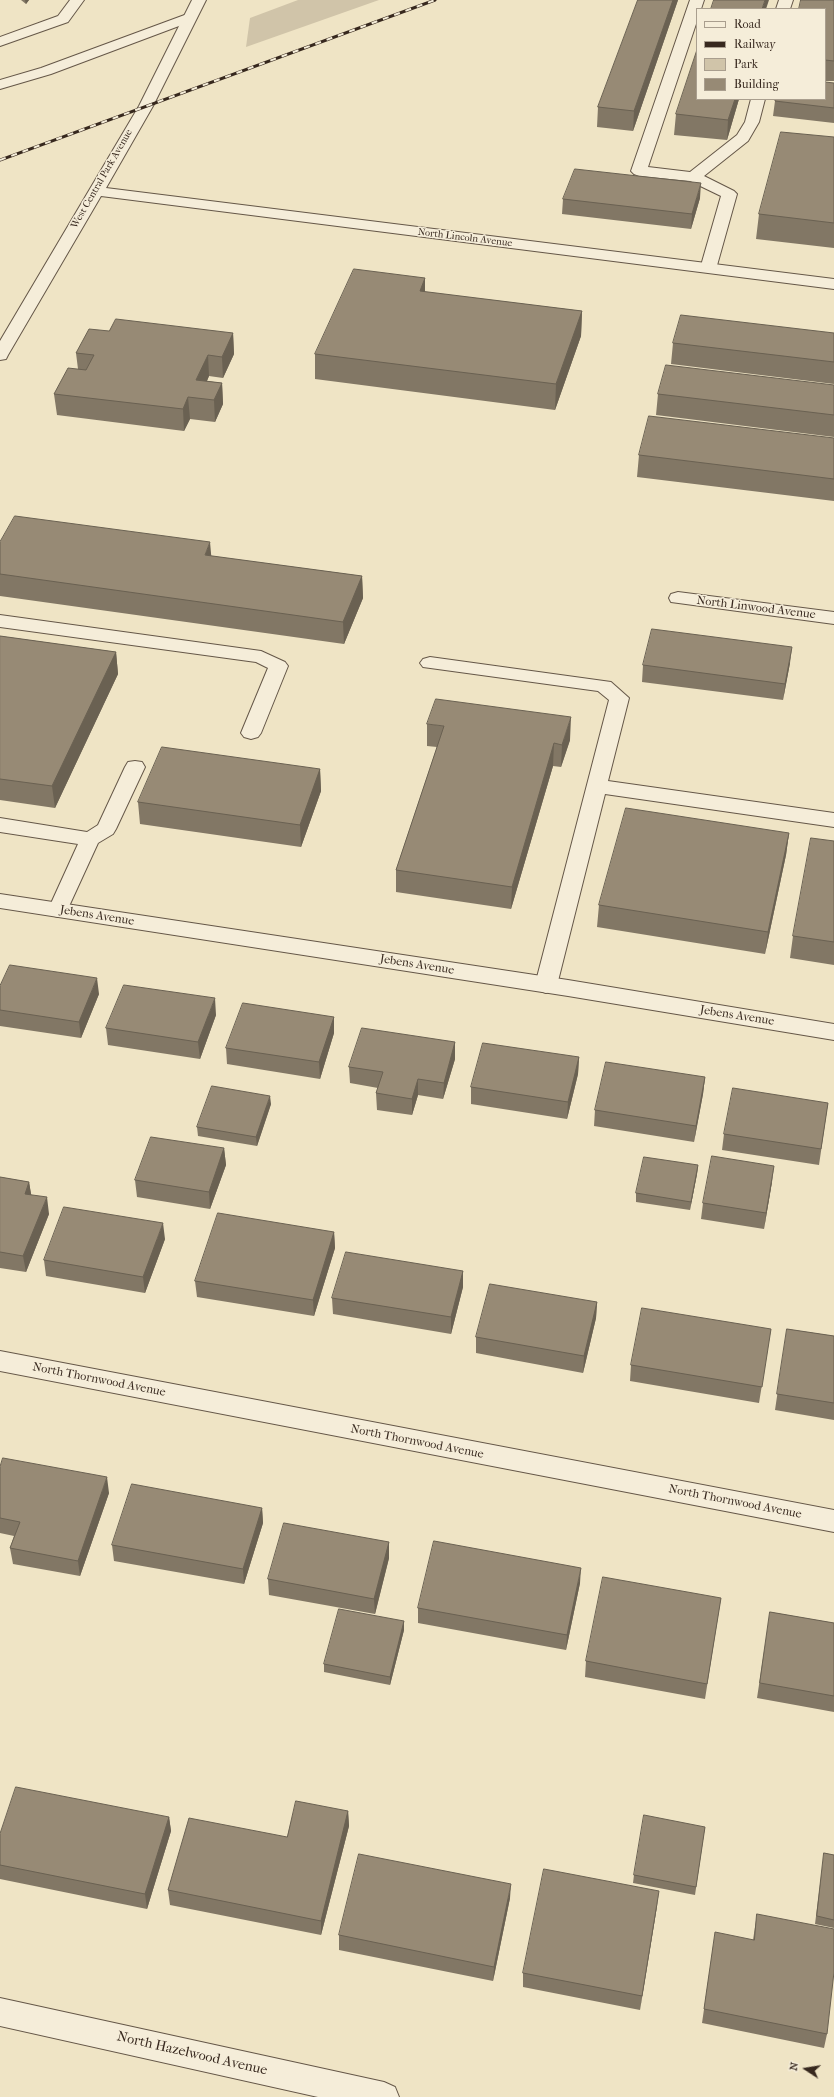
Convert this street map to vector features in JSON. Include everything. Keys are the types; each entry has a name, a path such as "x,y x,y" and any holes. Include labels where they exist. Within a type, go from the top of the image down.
{"street":[{"path":"0,42 63,20 77,0"},
{"name":"West Central Park Avenue","path":"0,355 146,106 199,0"},
{"path":"697,0 639,171 693,177 729,194 708,269"},
{"path":"0,85 46,71 190,17"},
{"path":"693,177 743,138 752,122 758,100"},
{"name":"North Lincoln Avenue","path":"95,191 834,284"},
{"name":"North Linwood Avenue","path":"678,598 834,618"},
{"path":"0,621 261,657 278,666 251,733"},
{"path":"430,663 604,686 619,698 546,985"},
{"path":"58,910 90,839 106,829 135,767"},
{"path":"596,786 834,820"},
{"path":"0,825 90,839"},
{"name":"Jebens Avenue","path":"0,901 546,985 834,1032"},
{"name":"North Thornwood Avenue","path":"0,1361 834,1521"},
{"name":"North Hazelwood Avenue","path":"0,2012 384,2097"}],"green space":[{"path":"298,0 379,0 246,47 250,18"}],"building":[{"path":"638,0 673,0 634,111 598,107"},
{"path":"714,0 765,0 762,8 711,8"},
{"path":"801,0 834,0 834,61 826,60 826,8 799,8"},
{"path":"696,53 696,100 735,100 728,120 676,114"},
{"path":"826,82 834,83 834,108 775,101 826,100"},
{"path":"781,132 834,137 834,223 759,214"},
{"path":"575,169 701,183 692,214 563,199"},
{"path":"354,269 425,278 420,291 582,311 556,384 315,354"},
{"path":"681,315 834,333 834,362 673,343"},
{"path":"116,319 233,333 222,357 208,355 196,380 222,383 214,400 188,397 183,409 54,394 68,368 86,370 94,355 76,353 89,329 109,331"},
{"path":"666,365 834,385 834,415 658,394"},
{"path":"649,416 834,438 834,479 639,455"},
{"path":"15,516 210,542 205,555 362,576 343,622 0,574 0,542"},
{"path":"652,629 792,647 785,684 643,665"},
{"path":"0,636 116,652 52,786 0,779"},
{"path":"436,699 571,717 562,745 554,743 512,887 396,870 444,726 427,724"},
{"path":"162,747 320,769 300,825 138,802"},
{"path":"626,808 789,833 768,932 599,905"},
{"path":"811,838 834,841 834,942 793,936"},
{"path":"10,965 97,978 79,1022 0,1010 0,986"},
{"path":"124,985 215,998 198,1042 106,1028"},
{"path":"243,1003 334,1017 319,1062 226,1048"},
{"path":"362,1028 455,1042 444,1083 418,1079 412,1099 376,1093 383,1072 349,1067"},
{"path":"483,1043 579,1057 568,1102 471,1087"},
{"path":"606,1062 705,1077 696,1126 595,1110"},
{"path":"212,1086 270,1096 256,1137 197,1127"},
{"path":"733,1088 828,1103 821,1149 724,1134"},
{"path":"151,1137 224,1148 209,1192 135,1180"},
{"path":"712,1156 774,1166 766,1213 703,1203"},
{"path":"644,1157 698,1165 691,1202 636,1193"},
{"path":"0,1177 29,1182 25,1194 47,1197 23,1256 0,1252"},
{"path":"64,1207 163,1223 143,1277 44,1260"},
{"path":"218,1213 334,1232 313,1300 195,1281"},
{"path":"346,1252 463,1271 451,1317 332,1298"},
{"path":"490,1284 597,1302 584,1356 476,1337"},
{"path":"642,1308 771,1329 762,1387 631,1365"},
{"path":"787,1329 834,1336 834,1403 777,1394"},
{"path":"3,1458 107,1477 78,1561 10,1548 20,1522 0,1518 0,1467"},
{"path":"132,1484 262,1508 243,1569 112,1545"},
{"path":"284,1523 389,1542 374,1599 268,1579"},
{"path":"434,1541 581,1568 567,1635 418,1608"},
{"path":"603,1577 721,1598 707,1684 586,1661"},
{"path":"339,1609 404,1621 390,1677 324,1664"},
{"path":"770,1612 834,1623 834,1696 760,1683"},
{"path":"16,1787 169,1817 145,1894 0,1865 0,1834"},
{"path":"296,1801 348,1811 321,1921 168,1890 189,1818 287,1837"},
{"path":"644,1815 705,1827 696,1887 634,1875"},
{"path":"824,1853 834,1855 834,1920 817,1916"},
{"path":"359,1854 511,1884 494,1967 339,1935"},
{"path":"544,1869 659,1891 642,1996 523,1973"},
{"path":"757,1914 834,1929 834,1972 827,2034 704,2009 715,1932 754,1940"}],"railway":[{"path":"0,160 435,0"}]}
